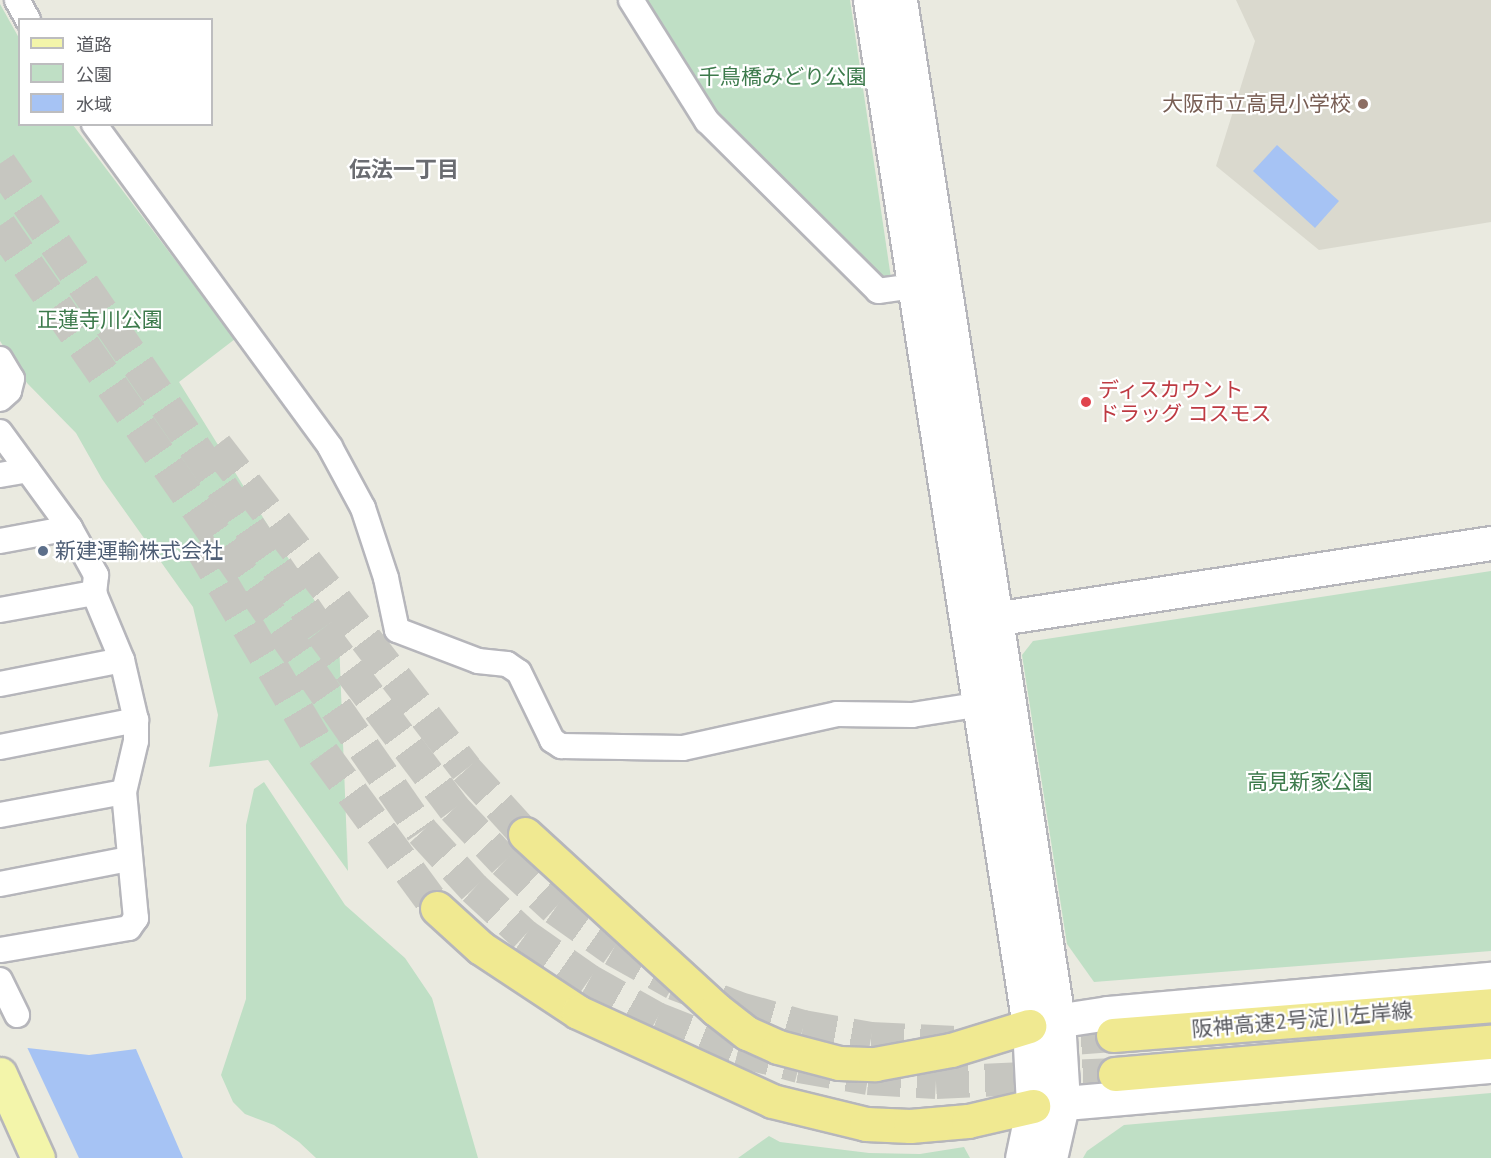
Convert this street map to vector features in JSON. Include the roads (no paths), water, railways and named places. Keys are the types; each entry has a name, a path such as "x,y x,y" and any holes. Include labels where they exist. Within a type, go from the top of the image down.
{"highway":[{"path":"525,834 716,1009 747,1033 778,1047 839,1063 875,1064 951,1050 1044,1023"},
{"path":"437,908 481,948 568,1006 771,1101 866,1124 910,1126 968,1121 1048,1104"},
{"name":"阪神高速2号淀川左岸線","path":"1113,1035 1491,1005"},
{"name":"阪神高速2号淀川左岸線","path":"1115,1074 1491,1042"}],"main road":[{"path":"0,1074 38,1158"}],"street":[{"path":"17,0 27,18"},
{"path":"631,0 707,121 878,291 915,286"},
{"path":"870,0 915,286 982,621"},
{"path":"900,0 982,621 1044,1023 1050,1158"},
{"path":"95,126 330,447 363,508 386,579 397,630 478,661 507,664 519,672 552,740 561,746 683,748 837,714 912,715 994,702"},
{"path":"0,359 12,379 9,391 0,399"},
{"path":"0,432 70,528 96,575 94,593 122,660 136,720 136,741 124,792 136,918 129,928 0,950"},
{"path":"0,475 28,470"},
{"path":"0,541 70,528"},
{"path":"982,621 1491,543"},
{"path":"0,610 94,593"},
{"path":"0,684 122,660"},
{"path":"0,747 136,720"},
{"path":"0,815 124,792"},
{"path":"0,884 129,859"},
{"path":"1044,1023 1491,979"},
{"path":"0,980 16,1016 0,1014"},
{"path":"1048,1104 1491,1066"},
{"path":"1022,1158 1048,1104"}],"water":[{"path":"1277,145 1339,201 1315,228 1253,171"},
{"path":"19,1047 89,1055 136,1049 183,1158 0,1158"}],"tunnel":[{"path":"0,163 320,630 454,808 504,861 555,908 613,949 674,983 740,1008 803,1026 871,1038 956,1042"},
{"path":"0,225 422,831 474,888 525,935 589,980 657,1018 738,1050 799,1066 868,1078 936,1082 1115,1074"},
{"path":"216,445 466,769 525,834"},
{"path":"198,542 323,753 437,908"},
{"path":"1032,1041 1113,1035"}],"place":[{"name":"大阪市立高見小学校","path":"1363,104"},
{"name":"ディスカウント ドラッグ コスモス","path":"1086,402"},
{"name":"新建運輸株式会社","path":"43,551"}],"district":[{"name":"伝法一丁目","path":"404,170"}],"park label":[{"name":"千鳥橋みどり公園","path":"783,77"},
{"name":"正蓮寺川公園","path":"100,320"},
{"name":"高見新家公園","path":"1310,782"}]}
